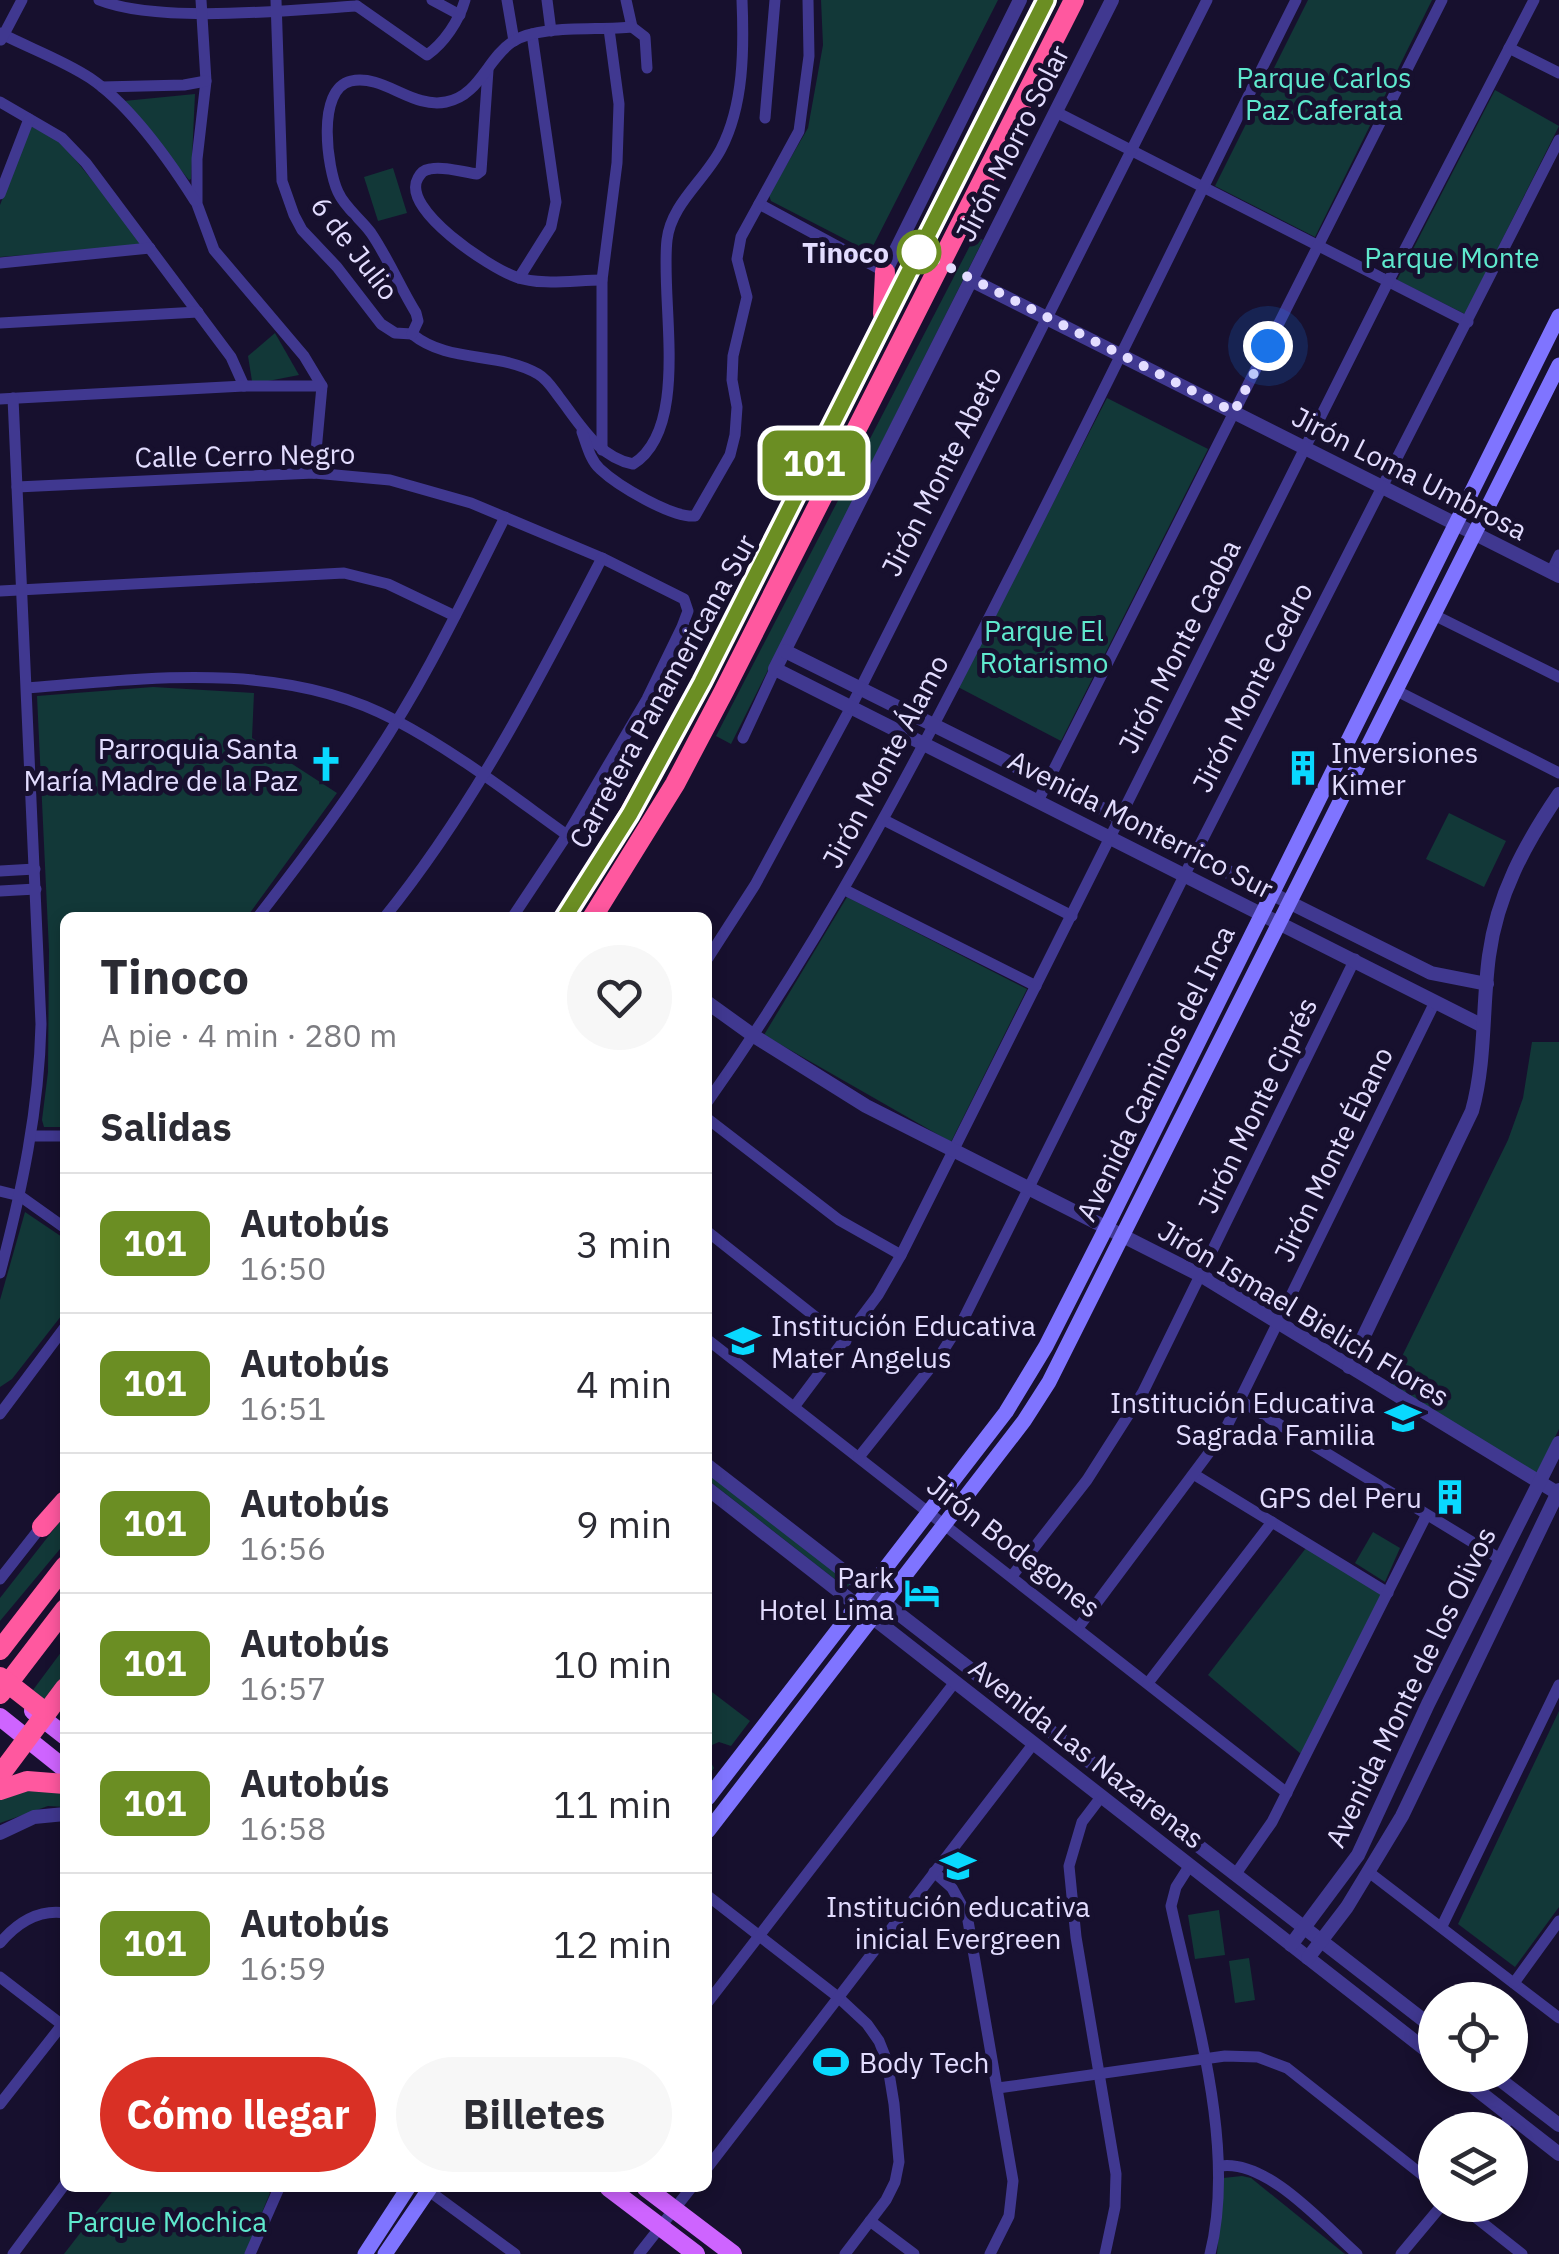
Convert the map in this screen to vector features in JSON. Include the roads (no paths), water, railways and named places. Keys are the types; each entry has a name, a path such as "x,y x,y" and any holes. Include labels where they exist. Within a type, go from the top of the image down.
{"highway":[{"name":"Carretera Panamericana Sur","path":"568,912 671,741 1046,0"},
{"name":"Carretera Panamericana Sur","path":"596,912 675,784 724,691 1074,0"},
{"path":"882,326 886,272"},
{"path":"606,912 624,868"},
{"path":"42,1526 60,1505"},
{"path":"0,1650 60,1572"},
{"path":"0,1694 60,1616"},
{"path":"0,1677 40,1713"},
{"path":"0,1775 21,1734 60,1693"},
{"path":"0,1790 27,1781 60,1784"}],"main road":[{"name":"Avenida Caminos del Inca","path":"712,1793 1006,1412 1028,1378 1559,316"},
{"name":"Avenida Caminos del Inca","path":"712,1826 1024,1422 1049,1382 1559,365"},
{"path":"40,1713 60,1731"},
{"path":"0,1717 60,1765"},
{"path":"365,2254 405,2192"},
{"path":"385,2254 425,2192"},
{"path":"615,2192 696,2254"},
{"path":"651,2192 732,2254"}],"street":[{"path":"22,0 1,37 86,75 102,87 156,146 197,204 214,250 304,356 322,386 314,473"},
{"path":"99,0 202,6 357,3 427,55 440,44 460,15 465,0"},
{"path":"432,0 460,15"},
{"path":"507,0 514,40"},
{"path":"547,0 551,32"},
{"path":"626,0 632,27 645,37 647,68"},
{"path":"412,334 446,353 507,362 540,374 602,450 619,461 633,464 649,454 664,423 668,378 669,226 706,173 732,124 744,46 742,0"},
{"path":"765,118 775,0"},
{"path":"578,422 592,459 601,470 666,510 683,517 696,516 730,455 736,436 733,356 747,297 737,258 740,238 799,131 809,56 808,0"},
{"path":"758,204 886,272 1020,0"},
{"name":"Jirón Morro Solar","path":"743,738 1112,0"},
{"name":"Jirón Monte Abeto","path":"712,952 755,885 861,688 1207,0"},
{"name":"Jirón Monte Álamo","path":"712,1095 845,890 925,744 1123,356 1296,0"},
{"path":"1038,801 1442,0"},
{"name":"Jirón Monte Caoba","path":"794,1407 846,1341 901,1255 1388,282 1534,0"},
{"name":"6 de Julio","path":"277,5 285,193 302,230 338,267 382,324 395,333 412,334 418,322 416,312 371,234 340,197 333,179 328,128 330,102 337,89 350,81 368,82 406,97 445,103 464,95 488,70"},
{"path":"197,204 196,158 206,80 202,6"},
{"path":"602,280 519,278 486,262 439,226 414,191 418,177 430,168 477,174 481,171 488,70 496,56 514,40 532,34 632,27"},
{"path":"602,450 602,280 618,146 618,104 609,30"},
{"path":"519,278 551,228 556,202 532,34"},
{"path":"1509,48 1559,73"},
{"path":"102,87 206,80"},
{"path":"0,102 62,138 86,163 231,358 244,386"},
{"path":"1056,112 1468,322"},
{"path":"0,194 30,119"},
{"name":"Jirón Monte Cedro","path":"859,1457 964,1318 1559,140"},
{"path":"0,262 150,248"},
{"name":"Jirón Loma Umbrosa","path":"971,280 1555,574"},
{"path":"0,323 198,312"},
{"path":"0,1273 32,1136 42,1024 23,590 17,487 6,398 322,386"},
{"name":"Calle Cerro Negro","path":"17,487 314,473 390,480 430,489 506,517 676,594 688,611 682,627 647,699 566,835"},
{"path":"262,912 320,838 396,720 506,517"},
{"path":"1555,574 1559,555"},
{"path":"389,912 456,823 602,558"},
{"path":"0,591 344,573 388,584 455,616"},
{"path":"1434,616 1559,677"},
{"name":"Avenida Monterrico Sur","path":"785,650 1431,973 1487,984"},
{"name":"Avenida Monterrico Sur","path":"775,669 1483,1026"},
{"path":"27,688 202,677 286,685 348,701 396,720 566,835 516,912"},
{"path":"1396,691 1559,773"},
{"path":"1350,1367 1472,1111 1481,1067 1494,930 1520,856 1559,794"},
{"path":"884,820 1072,916"},
{"path":"0,871 35,869"},
{"path":"0,891 36,888"},
{"path":"845,890 1036,986"},
{"name":"Jirón Monte Ciprés","path":"1012,1576 1118,1435 1202,1276 1355,959"},
{"name":"Jirón Monte Ébano","path":"1078,1628 1195,1475 1241,1401 1435,1002"},
{"name":"Jirón Ismael Bielich Flores","path":"712,1005 846,1094 1202,1276 1558,1492"},
{"path":"712,1122 838,1220 901,1255"},
{"path":"32,1136 60,1136"},
{"path":"0,1191 20,1196 60,1224"},
{"path":"712,1235 846,1341"},
{"path":"0,1414 60,1334"},
{"name":"Jirón Bodegones","path":"712,1343 1287,1793"},
{"path":"0,1400 14,1396"},
{"path":"1241,1401 1500,1559"},
{"name":"Avenida Monte de los Olivos","path":"1292,1945 1358,1855 1559,1443"},
{"name":"Avenida Las Nazarenas","path":"712,1469 1418,2016"},
{"path":"1195,1475 1388,1593"},
{"name":"Avenida Las Nazarenas","path":"712,1492 1418,2044"},
{"name":"Avenida Monte de los Olivos","path":"1308,1958 1370,1873 1402,1816 1558,1492"},
{"path":"1236,1874 1272,1822 1426,1516"},
{"path":"1148,1683 1272,1522"},
{"path":"0,1579 42,1526"},
{"path":"712,1997 956,1682"},
{"path":"1442,1926 1559,1685"},
{"path":"712,2161 1034,1744"},
{"path":"1100,1797 1082,1822 1069,1866 1076,1937 1116,2174 1115,2207 1105,2254"},
{"path":"0,1833 34,1817 60,1814"},
{"path":"1190,1866 1176,1888 1172,1906 1204,2059 1220,2166 1218,2218 1210,2254"},
{"path":"934,1872 952,1888 967,1915 1013,2180 1009,2216 990,2254"},
{"path":"1370,1873 1514,1982 1559,1922"},
{"path":"712,1899 838,1997 880,2041 887,2061 898,2136 895,2182 845,2254"},
{"path":"0,1943 24,1921 38,1914 60,1913"},
{"path":"0,1978 60,2023"},
{"path":"1528,1993 1559,2018"},
{"path":"0,2104 60,2031"},
{"path":"998,2088 1244,2055 1287,2068 1418,2172"},
{"path":"1480,2092 1506,2112"},
{"path":"1516,2092 1559,2125"},
{"path":"1528,2129 1559,2154"},
{"path":"1220,2166 1244,2166 1272,2180 1357,2254"},
{"path":"16,2253 60,2191"},
{"path":"250,2254 276,2192"},
{"path":"433,2192 512,2253"},
{"path":"639,2254 688,2192"},
{"path":"870,2221 914,2254"},
{"path":"1401,2254 1428,2222"},
{"path":"1482,2222 1522,2254"}],"place":[{"name":"Tinoco","path":"919,252"},
{"name":"Parroquia Santa María Madre de la Paz","path":"326,764"},
{"name":"Inversiones Kimer","path":"1303,768"},
{"name":"Institución Educativa Mater Angelus","path":"743,1341"},
{"name":"Institución Educativa Sagrada Familia","path":"1403,1418"},
{"name":"GPS del Peru","path":"1450,1497"},
{"name":"Park Hotel Lima","path":"922,1593"},
{"name":"Institución educativa inicial Evergreen","path":"958,1866"},
{"name":"Body Tech","path":"831,2062"}],"park label":[{"name":"Parque Carlos Paz Caferata","path":"1324,93"},
{"name":"Parque Monte","path":"1452,257"},
{"name":"Parque El Rotarismo","path":"1044,646"},
{"name":"Parque Mochica","path":"167,2221"}]}
